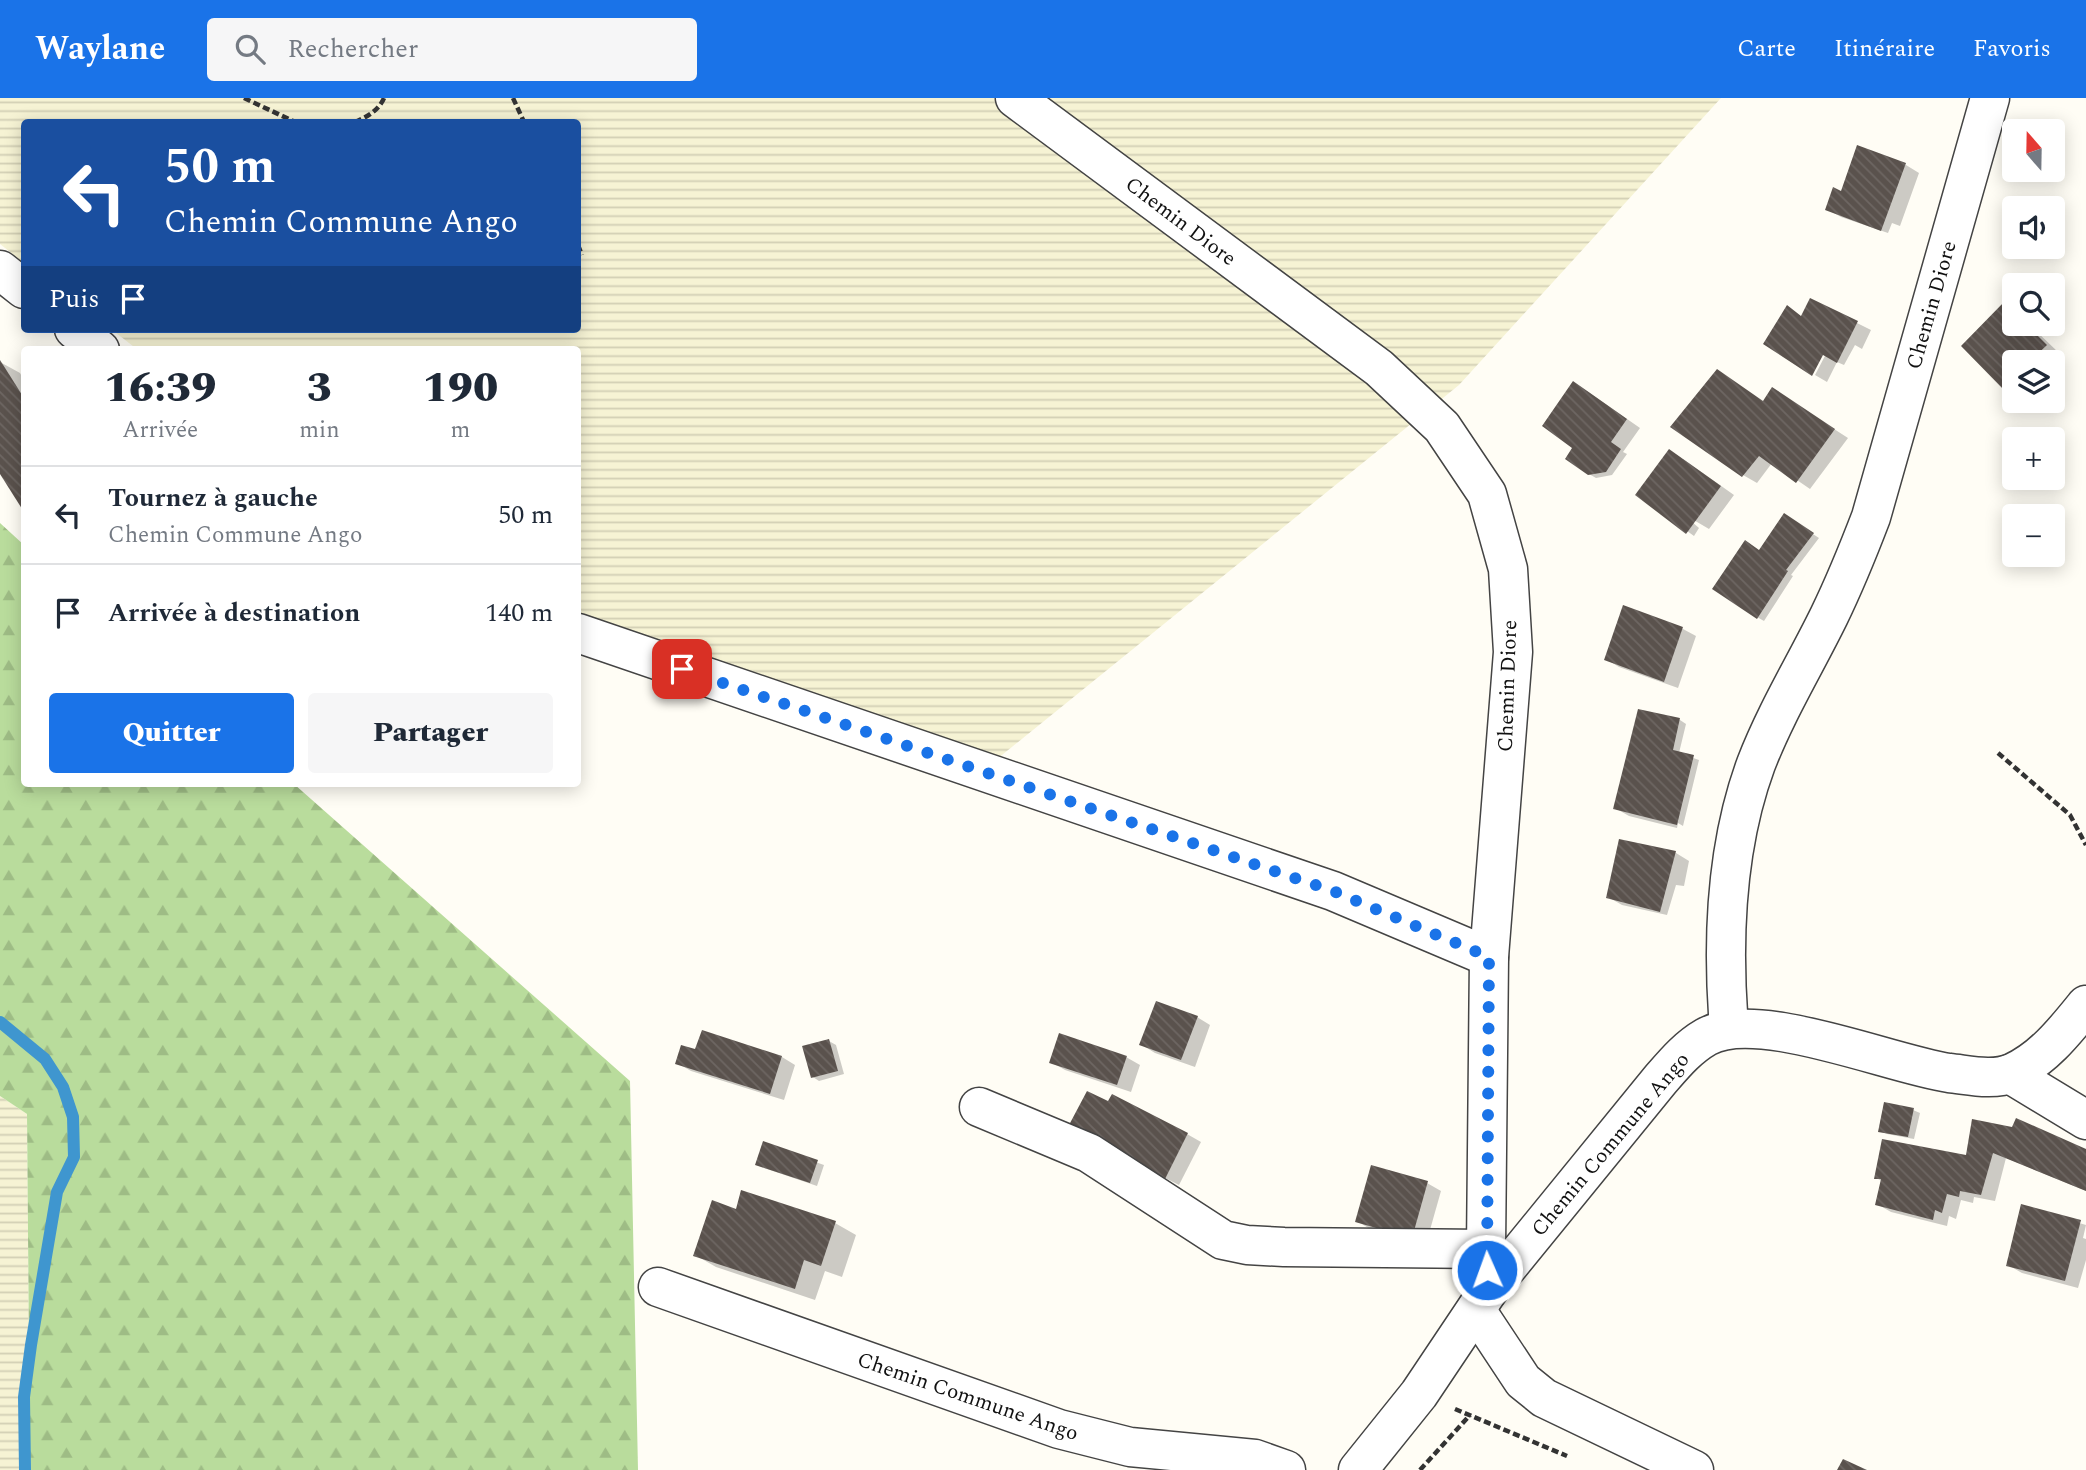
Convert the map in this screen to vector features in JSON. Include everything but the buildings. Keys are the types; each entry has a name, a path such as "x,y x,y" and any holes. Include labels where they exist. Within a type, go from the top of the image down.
{"street":[{"name":"Chemin Diore","path":"1015,98 1379,368 1442,427 1487,494 1508,569 1513,652 1489,957 1486,1249 1482,1301"},
{"name":"Chemin Diore","path":"1729,1028 1725,972 1726,914 1744,802 1776,716 1855,561 1871,517 1990,98"},
{"path":"0,270 21,287"},
{"path":"79,333 95,346"},
{"path":"581,635 1333,891 1489,957"},
{"name":"Chemin Commune Ango","path":"1358,1470 1419,1394 1482,1301 1678,1060 1688,1049 1708,1036 1729,1028 1749,1027 1785,1032 1938,1071 1983,1077 2010,1074 2036,1060 2086,1005"},
{"path":"2010,1074 2086,1120"},
{"path":"979,1107 1089,1153 1223,1240 1247,1245 1284,1247 1486,1249"},
{"name":"Chemin Commune Ango","path":"658,1287 1059,1429 1130,1447 1255,1459 1286,1470"},
{"path":"1482,1301 1523,1381 1544,1398 1694,1470"}],"path":[{"path":"244,98 289,119"},
{"path":"363,119 368,117 384,98"},
{"path":"513,98 523,119"},
{"path":"1998,753 2070,814 2086,845"},
{"path":"1419,1394 1573,1459"},
{"path":"1420,1470 1470,1415"}],"shaded area":[{"path":"0,98 1721,98 1459,385 986,768 581,616 581,346 133,346 116,333 581,333 581,119 21,119 21,261 0,244"},
{"path":"0,1096 27,1114 30,1470 0,1470"}],"green space":[{"path":"0,523 21,542 21,787 297,787 630,1081 638,1470 30,1470 27,1114 0,1096"}],"waterway":[{"path":"0,1022 45,1059 63,1087 73,1117 74,1157 57,1192 31,1345 24,1397 25,1470"}],"route":[{"path":"682,669 1333,891 1489,957 1487,1270"}]}
